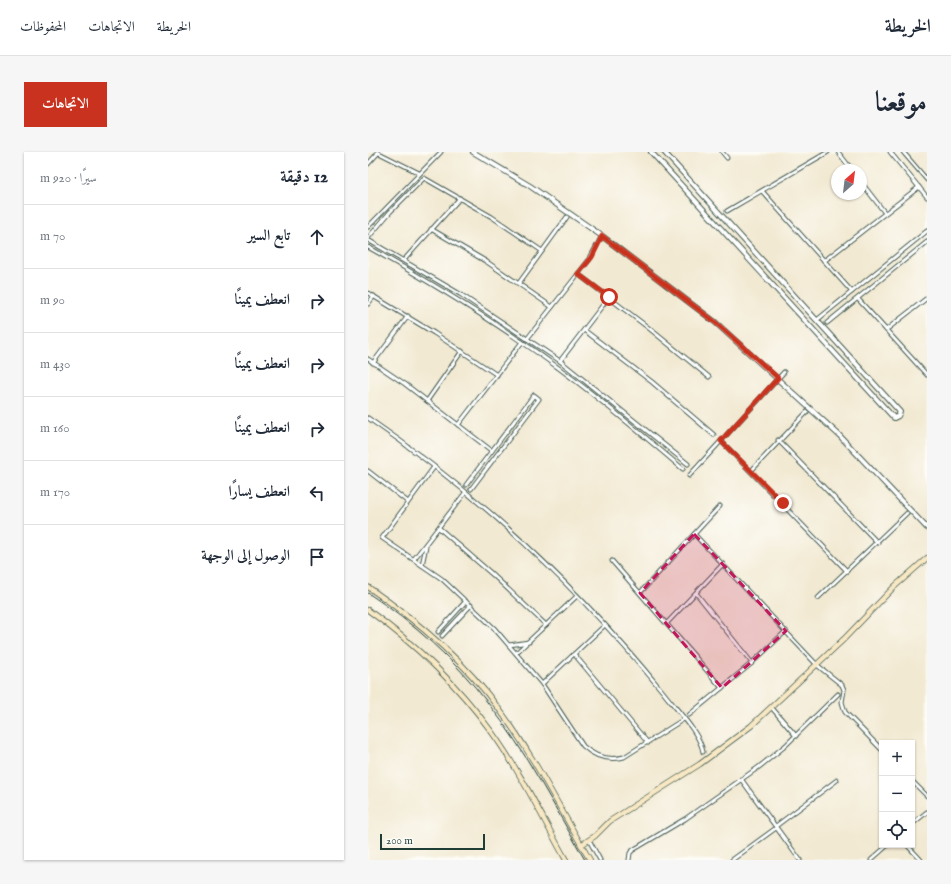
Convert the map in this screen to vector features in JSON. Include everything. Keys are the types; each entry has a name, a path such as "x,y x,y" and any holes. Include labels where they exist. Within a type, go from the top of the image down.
{"main road":[{"path":"581,845 597,834 612,819 725,747 772,708 850,634 889,592 927,558"},
{"path":"368,587 413,621 454,659 485,691 534,761 590,860"},
{"path":"368,610 405,638 433,664 473,708 508,757 566,860"}],"street":[{"path":"368,164 377,152 419,173"},
{"path":"368,227 440,152"},
{"path":"473,152 530,186 602,236 709,317 778,378 839,435 927,528"},
{"path":"651,152 894,418 898,416 900,412 664,152"},
{"path":"722,152 727,158"},
{"path":"727,211 828,152"},
{"path":"838,152 847,164"},
{"path":"890,152 927,197"},
{"path":"903,152 927,180"},
{"path":"542,251 460,198 424,178 390,212 368,239 460,294 560,361 688,464"},
{"path":"824,261 919,187"},
{"path":"867,190 885,213"},
{"path":"762,191 852,292"},
{"path":"404,260 460,198"},
{"path":"518,283 567,217"},
{"path":"431,229 518,283 552,307"},
{"path":"817,320 927,231"},
{"path":"527,339 592,257 602,236"},
{"path":"827,323 927,242"},
{"path":"368,247 446,292 522,342 591,393 683,469"},
{"path":"383,255 386,250"},
{"path":"578,274 709,377"},
{"path":"783,296 788,294 790,290"},
{"path":"368,293 408,316 496,375"},
{"path":"368,304 374,296"},
{"path":"560,361 609,297"},
{"path":"886,330 927,298"},
{"path":"858,299 927,375"},
{"path":"373,363 408,316"},
{"path":"584,330 652,382 714,435"},
{"path":"458,425 522,342"},
{"path":"426,401 462,351"},
{"path":"368,359 492,451"},
{"path":"689,476 784,372"},
{"path":"466,485 534,395 539,399 471,489"},
{"path":"751,471 778,440 807,412"},
{"path":"368,418 434,467 465,493 521,542 577,596 605,625 684,719 697,736 703,752"},
{"path":"778,440 878,543"},
{"path":"721,441 847,571"},
{"path":"668,457 673,452"},
{"path":"434,467 382,538 422,565 471,605 509,645 542,684 580,743 594,755 607,758 620,758 632,753 684,719"},
{"path":"478,469 484,473"},
{"path":"368,471 408,502"},
{"path":"414,559 426,546 465,493"},
{"path":"640,593 720,506"},
{"path":"818,598 907,514"},
{"path":"439,528 493,575 546,625"},
{"path":"694,534 817,665 843,687 842,702 845,712 879,747"},
{"path":"422,565 426,546"},
{"path":"612,561 668,623 722,688"},
{"path":"668,623 723,564"},
{"path":"696,593 752,663"},
{"path":"516,653 577,596"},
{"path":"438,632 466,600"},
{"path":"442,636 471,605"},
{"path":"542,684 605,625"},
{"path":"690,714 752,663 786,631"},
{"path":"509,645 529,642"},
{"path":"574,654 648,743"},
{"path":"629,860 630,854 633,850 685,819 768,761 796,736 838,694"},
{"path":"772,708 796,736"},
{"path":"742,779 800,860"},
{"path":"732,860 837,780"},
{"path":"915,784 927,796"},
{"path":"915,822 927,812"},
{"path":"589,840 600,860"},
{"path":"871,860 885,848"},
{"path":"910,848 921,860"}],"highlighted area":[{"path":"694,534 786,631 722,688 640,593"}],"railway":[{"path":"368,593 401,617 432,643 475,687 515,740 551,799 585,860"}],"route":[{"path":"609,297 578,274 592,257 602,236 715,322 778,378 721,441 783,503"}]}
